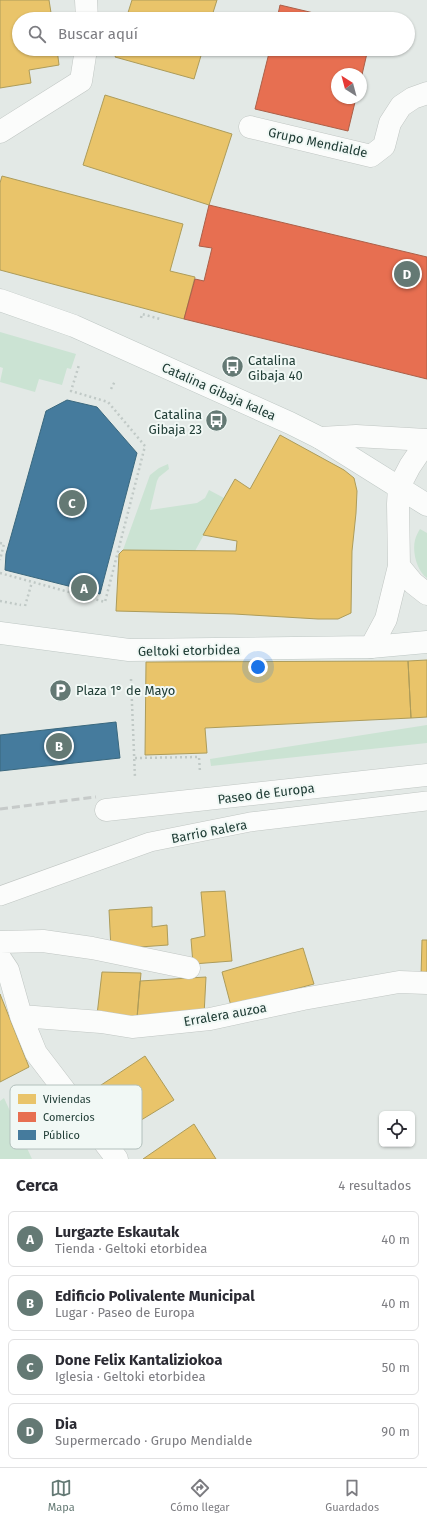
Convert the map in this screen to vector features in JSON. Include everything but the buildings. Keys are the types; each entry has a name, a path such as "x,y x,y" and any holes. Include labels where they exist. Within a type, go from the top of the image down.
{"street":[{"path":"86,0 87,12"},
{"path":"0,132 81,81 85,56"},
{"name":"Grupo Mendialde","path":"250,127 371,156 384,146 390,124 401,106 413,98 427,92"},
{"name":"Catalina Gibaja kalea","path":"0,300 74,326 290,423 320,438 427,505"},
{"path":"320,438 356,436 427,441"},
{"path":"371,647 386,619 399,566 399,487 410,466 427,441"},
{"path":"399,566 427,594"},
{"name":"Geltoki etorbidea","path":"0,633 129,650 371,647 427,642"},
{"name":"Paseo de Europa","path":"106,810 427,775"},
{"path":"0,942 42,941 92,948 189,968"},
{"path":"0,958 8,970 21,1016 36,1053 60,1085"},
{"name":"Erralera auzoa","path":"21,1016 101,1022 132,1027 210,1019 309,998 399,982 427,983"},
{"path":"109,1149 117,1159"}],"lane":[{"name":"Barrio Ralera","path":"0,896 150,842 250,822 427,801"}],"path":[{"path":"141,318 142,314 160,319"},
{"path":"0,573 105,602 145,446 108,402 71,391 79,365"},
{"path":"111,389 115,380"},
{"path":"0,543 4,544 0,560"},
{"path":"0,601 25,606 32,582"},
{"path":"129,650 135,777"},
{"path":"135,758 199,757 203,800"}],"green space":[{"path":"0,332 76,354 71,369 67,368 62,385 39,379 35,392 0,382 3,368 0,367"},
{"path":"168,464 169,469 159,477 157,481 150,510 197,503 205,498 209,490 224,498 195,551 123,550 150,475 159,468"},
{"path":"420,529 427,533 427,578 420,571 414,550 415,540"},
{"path":"427,725 427,743 211,766 210,759"},
{"path":"4,1098 10,1111 10,1149 27,1149 32,1159 0,1159 0,1101"}],"railway":[{"path":"0,809 96,797"}],"place":[{"name":"Dia","path":"407,274"},
{"name":"Catalina Gibaja 40","path":"233,367"},
{"name":"Catalina Gibaja 23","path":"217,421"},
{"name":"Done Felix Kantaliziokoa","path":"72,503"},
{"name":"Lurgazte Eskautak","path":"84,588"},
{"name":"Plaza 1° de Mayo","path":"61,690"},
{"name":"Edificio Polivalente Municipal","path":"59,746"}]}
